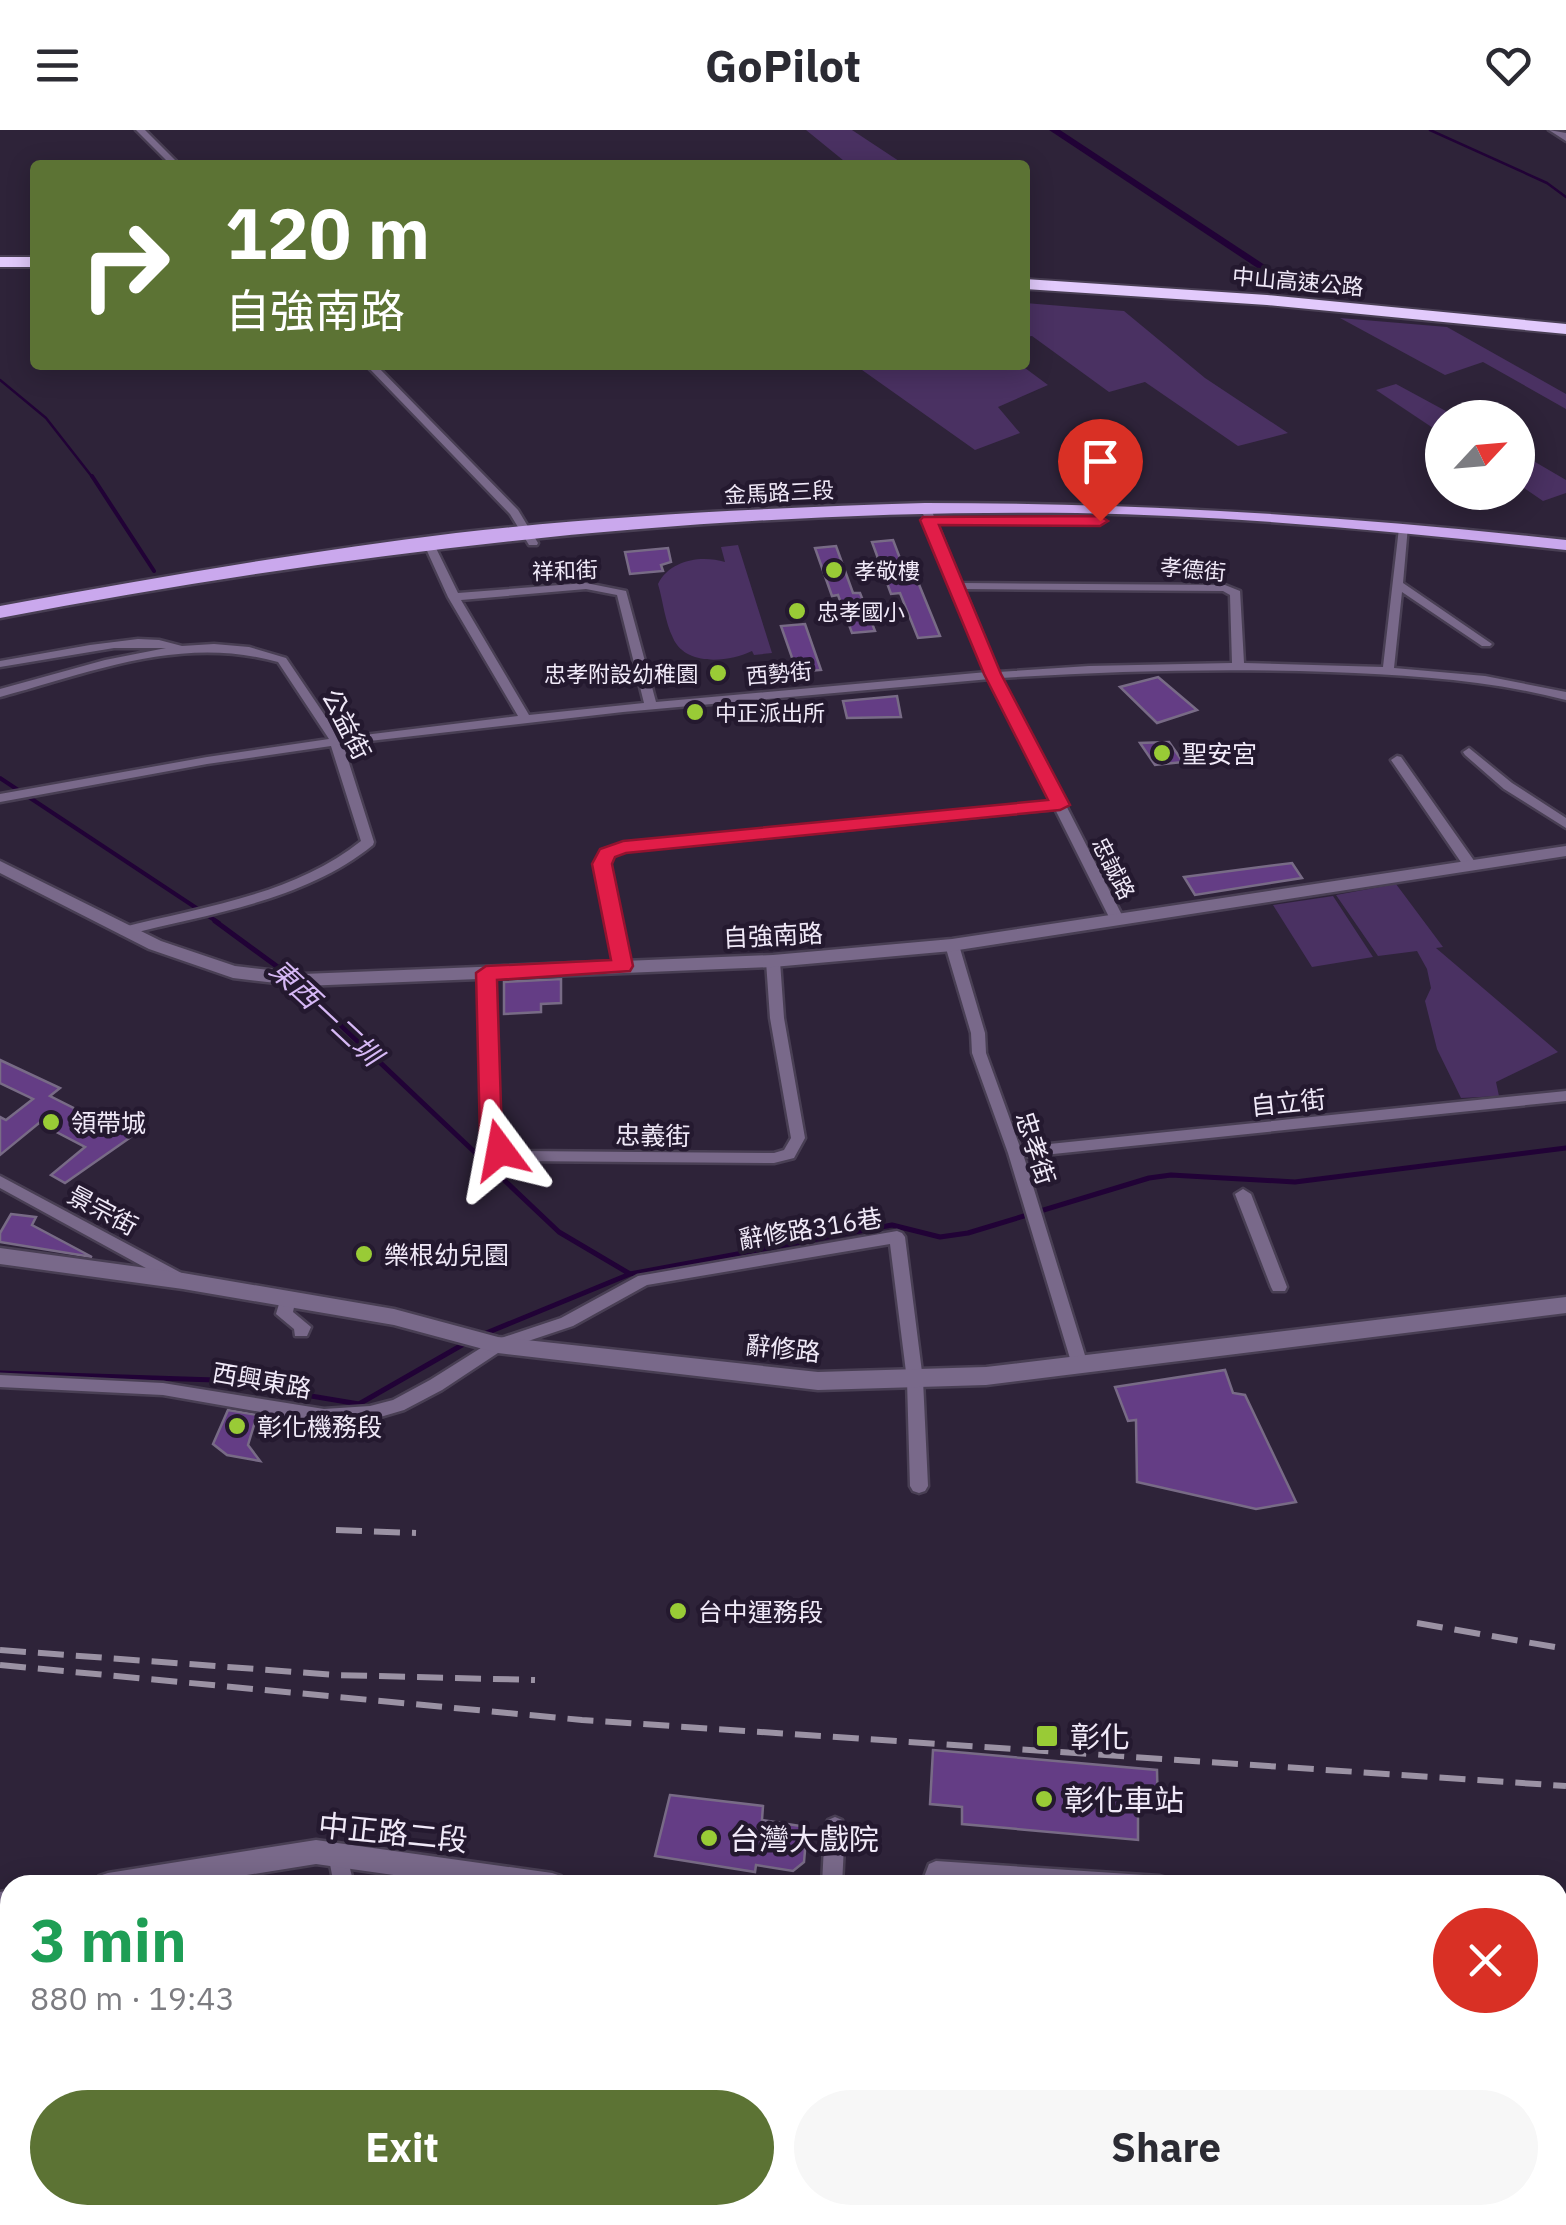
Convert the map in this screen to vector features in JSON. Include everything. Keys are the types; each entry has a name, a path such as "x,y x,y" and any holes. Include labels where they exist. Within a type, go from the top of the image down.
{"highway":[{"path":"0,250 30,250"},
{"path":"0,262 30,262"},
{"name":"中山高速公路","path":"1030,272 1566,316"},
{"name":"中山高速公路","path":"1030,284 1267,300 1566,328"}],"main road":[{"name":"金馬路三段","path":"0,612 430,547 530,537 927,514 1566,545"},
{"name":"金馬路三段","path":"1403,536 1566,558"},
{"name":"金馬路三段","path":"0,622 214,577"}],"street":[{"path":"140,130 171,160"},
{"path":"1554,130 1566,138"},
{"path":"375,370 467,461 530,537"},
{"name":"忠誠路","path":"927,514 992,674 1117,919"},
{"path":"1388,671 1403,536"},
{"path":"430,547 454,597 526,720"},
{"path":"1398,584 1486,644"},
{"name":"祥和街","path":"454,597 586,586 622,593 650,703"},
{"name":"孝德街","path":"957,586 1225,588 1236,593 1238,664"},
{"path":"0,664 127,643 149,642 177,648"},
{"name":"公益街","path":"0,692 177,648 234,647 282,660 335,739 368,842 358,853 310,878 125,931"},
{"name":"西勢街","path":"0,798 134,771 335,739 650,703 992,674 1238,664 1516,682 1566,696"},
{"path":"1469,752 1508,786 1566,824"},
{"path":"1397,760 1470,865"},
{"path":"622,966 602,864 607,853 623,847 1060,805"},
{"name":"自強南路","path":"0,866 125,931 233,972 303,980 772,961 952,945 1566,850"},
{"name":"忠孝街","path":"952,945 978,1032 979,1052 1015,1152 1080,1365"},
{"name":"忠義街","path":"486,973 491,1138 500,1150 517,1156 774,1158 789,1154 798,1138 777,1018 772,961"},
{"name":"自立街","path":"1015,1152 1566,1096"},
{"name":"景宗街","path":"0,1182 183,1281"},
{"path":"1242,1194 1280,1287"},
{"name":"辭修路316巷","path":"483,1340 567,1322 644,1280 896,1237 916,1380 919,1486"},
{"name":"辭修路","path":"0,1256 394,1316 483,1340 818,1381 916,1380 1080,1365 1566,1305"},
{"path":"288,1298 284,1314 303,1327 302,1332"},
{"name":"西興東路","path":"0,1380 163,1388 324,1416 347,1416 398,1405 483,1340"},
{"path":"833,1875 835,1826"},
{"name":"中正路二段","path":"171,1875 316,1852 483,1875"},
{"path":"338,1854 342,1875"},
{"path":"935,1875 936,1870 950,1870 1020,1875"}],"shaded area":[{"path":"806,130 852,130 897,160 843,160"},
{"path":"1030,303 1124,311 1205,378 1288,433 1238,446 1145,382 1109,392 1032,336"},
{"path":"1340,318 1447,327 1566,394 1566,409 1483,362 1445,375"},
{"path":"862,370 1028,370 1048,385 998,407 1020,433 975,450"},
{"path":"1396,384 1426,400 1425,423 1376,390"},
{"path":"1535,462 1566,480 1566,493 1543,501 1535,496"},
{"path":"738,545 772,653 754,655 752,651 709,660 688,654 670,632 658,584 670,569 687,561 725,562 721,547"},
{"path":"1396,884 1443,947 1436,948 1558,1052 1496,1082 1499,1096 1461,1098 1437,1049 1425,1001 1431,988 1417,951 1378,956 1336,895"},
{"path":"1333,896 1373,957 1312,967 1273,905"}],"building":[{"path":"893,540 909,582 918,582 940,636 918,638 900,593 891,594 872,542"},
{"name":"孝敬樓","path":"836,546 853,593 860,593 875,631 852,633 838,595 832,596 815,548"},
{"path":"668,548 671,562 661,565 663,571 630,574 625,552"},
{"path":"805,624 821,670 797,672 781,626"},
{"path":"1158,677 1197,710 1157,723 1120,687"},
{"path":"897,696 901,717 847,718 843,701"},
{"name":"聖安宮","path":"1169,742 1183,762 1155,765 1140,743"},
{"path":"1292,863 1302,878 1195,895 1184,877"},
{"path":"561,979 561,1003 541,1004 541,1012 504,1014 504,982"},
{"name":"領帶城","path":"0,1060 60,1088 50,1096 131,1137 65,1183 51,1175 85,1147 39,1123 0,1155 0,1117 6,1120 33,1099 0,1083"},
{"path":"11,1214 36,1217 32,1225 92,1257 0,1242 0,1233"},
{"path":"1225,1370 1233,1393 1245,1395 1296,1502 1256,1509 1137,1482 1136,1420 1128,1421 1115,1387"},
{"name":"彰化機務段","path":"228,1410 257,1415 248,1445 260,1461 227,1455 213,1444"},
{"name":"彰化車站","path":"933,1750 1157,1770 1158,1811 1138,1810 1138,1840 962,1824 962,1807 930,1804"},
{"name":"台灣大戲院","path":"670,1795 763,1806 762,1820 807,1827 804,1862 793,1871 756,1865 755,1872 655,1856"}],"waterway":[{"path":"1054,130 1272,273"},
{"path":"1430,130 1547,183 1566,197"},
{"path":"0,380 46,418 93,478"},
{"path":"92,476 154,571"},
{"name":"東西一二圳","path":"0,778 219,923"},
{"name":"東西一二圳","path":"215,921 286,973"},
{"name":"東西一二圳","path":"294,981 559,1232 630,1274"},
{"path":"630,1274 892,1225 940,1237 968,1233 1149,1178 1171,1175 1295,1182 1566,1148"},
{"path":"479,1336 630,1274"},
{"path":"0,1373 215,1380 359,1404 469,1341"}],"railway":[{"path":"336,1530 416,1533"},
{"path":"1417,1623 1566,1649"},
{"path":"0,1650 336,1675 535,1680"},
{"path":"0,1665 582,1720 1566,1786"}],"place":[{"name":"孝敬樓","path":"834,570"},
{"name":"忠孝國小","path":"797,611"},
{"name":"忠孝附設幼稚園","path":"718,673"},
{"name":"中正派出所","path":"695,712"},
{"name":"聖安宮","path":"1162,753"},
{"name":"領帶城","path":"51,1122"},
{"name":"樂根幼兒園","path":"364,1254"},
{"name":"彰化機務段","path":"237,1426"},
{"name":"台中運務段","path":"678,1611"},
{"name":"彰化","path":"1047,1736"},
{"name":"彰化車站","path":"1044,1799"},
{"name":"台灣大戲院","path":"709,1838"}],"route":[{"path":"500,1150 491,1138 486,973 622,966 602,864 607,853 623,847 1060,805 992,674 928,520 1100,521"}]}
